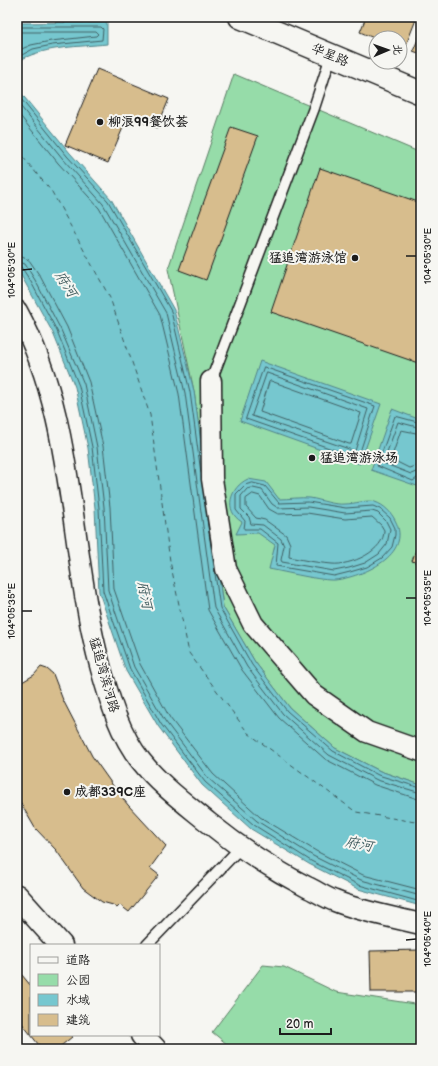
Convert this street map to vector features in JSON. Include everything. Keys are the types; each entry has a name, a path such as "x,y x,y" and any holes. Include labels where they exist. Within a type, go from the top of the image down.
{"street":[{"name":"华星路","path":"240,17 421,93"},
{"name":"猛追湾滨河路","path":"17,311 30,335 49,389 60,439 82,578 95,647 114,715 141,760 177,797 241,847 277,871 335,901 421,924"},
{"path":"211,382 212,479 226,570 254,624 314,695 367,732 421,751"},
{"path":"17,896 60,944"},
{"path":"143,1036 155,1049"}],"lane":[{"path":"211,382 314,108 331,56"},
{"path":"148,944 241,847"}],"green space":[{"name":"猛追湾游泳场","path":"234,74 421,153 421,785 380,771 335,748 290,708 255,662 223,607 194,391 168,269"},
{"path":"263,965 284,967 336,992 421,1005 421,1049 233,1049 212,1032"}],"water":[{"name":"府河","path":"107,22 107,44 53,49 22,59 18,74 20,92 70,153 111,199 174,310 194,391 223,607 255,662 290,708 335,748 380,771 421,785 421,906 358,889 309,864 251,829 202,785 158,726 126,671 99,592 95,508 88,448 75,387 53,333 17,268 17,23"},
{"path":"260,361 381,404 360,464 240,421"},
{"path":"392,409 421,420 421,474 417,486 371,470"},
{"path":"248,479 266,482 279,499 310,498 341,504 368,501 378,503 387,509 395,520 399,533 397,544 391,554 382,562 371,569 346,578 329,580 269,569 275,545 258,533 236,534 242,522 232,512 231,499 237,488"}],"building":[{"path":"366,17 417,17 408,40 408,30 368,30 368,36 360,32"},
{"path":"421,32 421,54 413,51"},
{"name":"柳浪99餐饮荟","path":"97,69 169,99 157,128 128,116 108,163 65,145"},
{"path":"231,127 258,136 206,280 179,270"},
{"name":"猛追湾游泳馆","path":"320,168 421,203 421,364 271,312"},
{"path":"421,536 421,564 412,561"},
{"name":"成都339C座","path":"41,667 47,669 53,674 63,700 92,756 128,805 166,846 150,868 159,875 129,912 120,905 117,908 113,905 102,902 83,888 56,850 35,828 17,797 17,685 34,675"},
{"path":"421,950 421,992 371,992 370,951"},
{"path":"17,969 30,985 30,1034 17,1017"},
{"path":"32,1036 72,1037 57,1049 42,1049"}],"ferry route":[{"path":"17,150 52,192 110,298 150,415 170,561 189,653 248,733 356,812 421,823"}],"place":[{"name":"柳浪99餐饮荟","path":"100,122"},
{"name":"猛追湾游泳馆","path":"355,258"},
{"name":"猛追湾游泳场","path":"312,458"},
{"name":"成都339C座","path":"67,792"}]}
